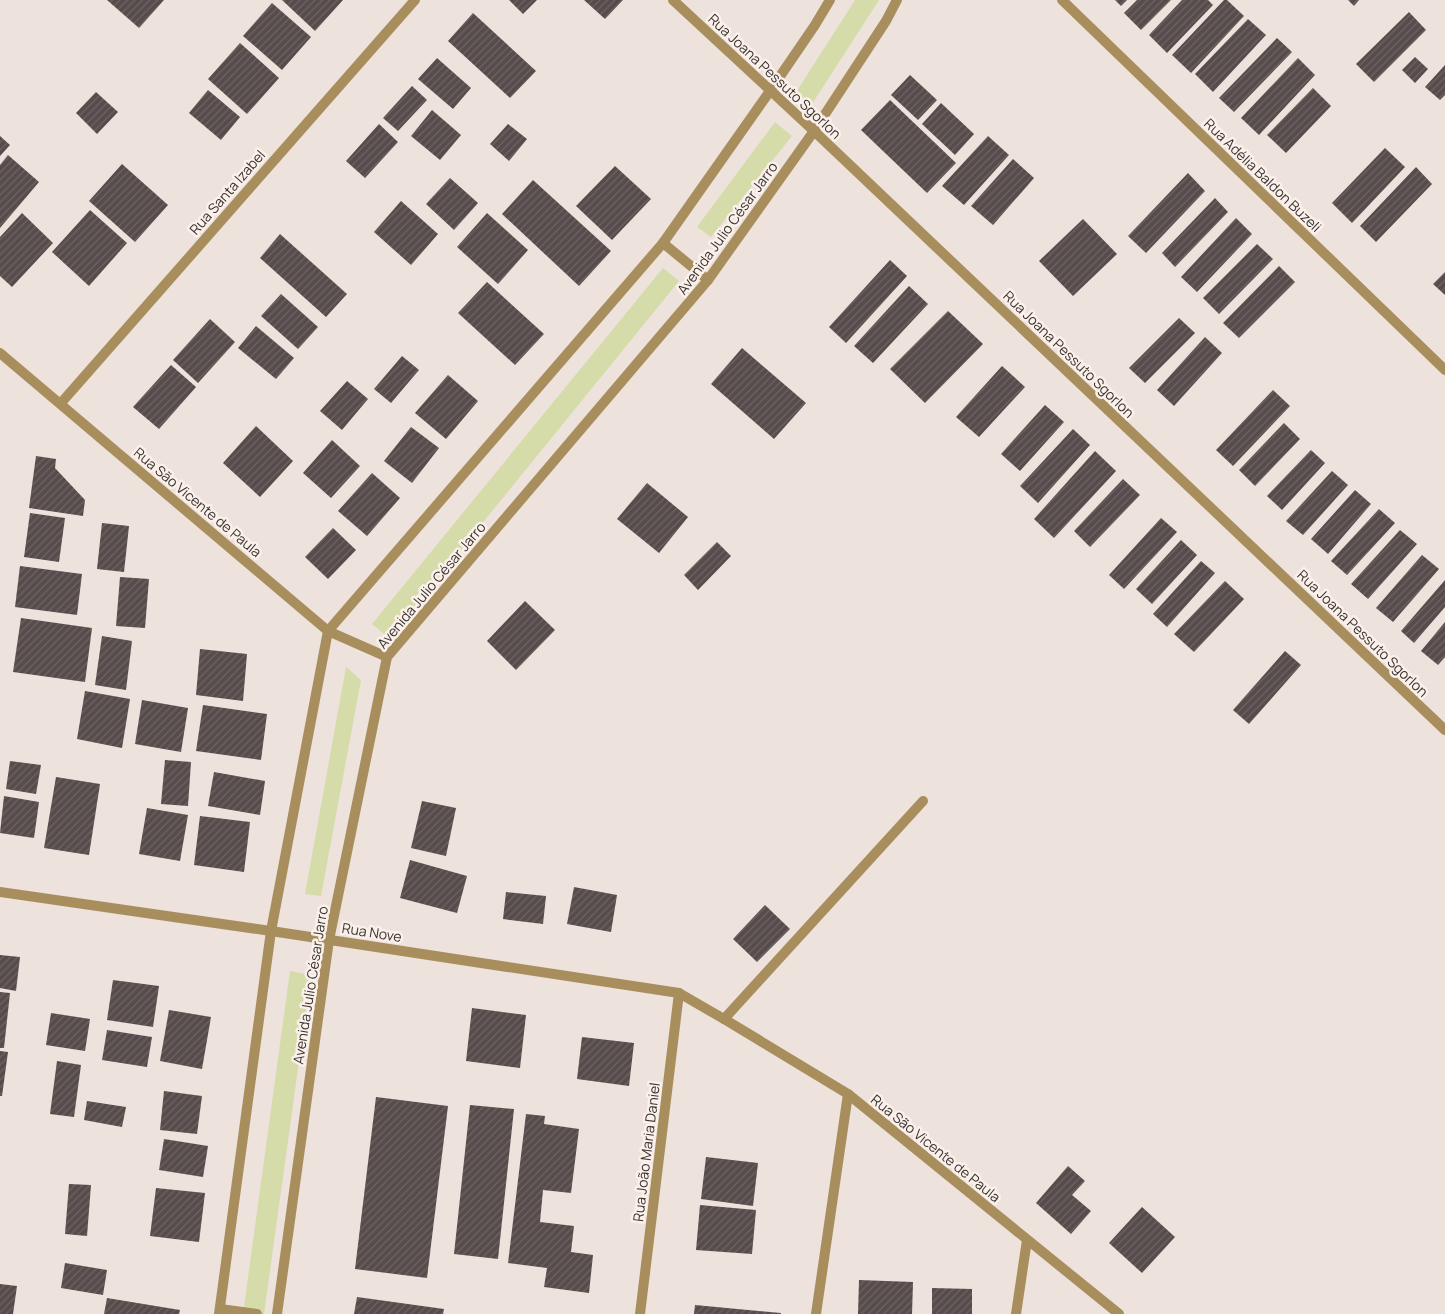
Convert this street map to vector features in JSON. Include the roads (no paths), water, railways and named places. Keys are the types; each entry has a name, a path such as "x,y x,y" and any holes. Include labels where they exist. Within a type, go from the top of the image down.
{"street":[{"name":"Rua Santa Izabel","path":"60,403 414,0"},
{"name":"Rua Joana Pessuto Sgorlon","path":"673,0 814,131 1445,730"},
{"path":"257,1314 220,1311 271,931 328,631 663,243 770,91 830,0"},
{"name":"Avenida Julio César Jarro","path":"277,1314 328,940 387,657 708,280 814,131 886,22 897,0"},
{"name":"Rua Adélia Baldon Buzeli","path":"1062,0 1445,370"},
{"path":"663,243 708,280"},
{"name":"Rua São Vicente de Paula","path":"0,353 328,631 387,657"},
{"path":"724,1019 923,801"},
{"name":"Rua Nove","path":"0,892 271,931 680,994"},
{"name":"Rua São Vicente de Paula","path":"680,994 848,1094 1119,1314"},
{"name":"Rua João Maria Daniel","path":"640,1314 680,994"},
{"path":"816,1314 848,1094"},
{"path":"1016,1314 1027,1240"}]}
